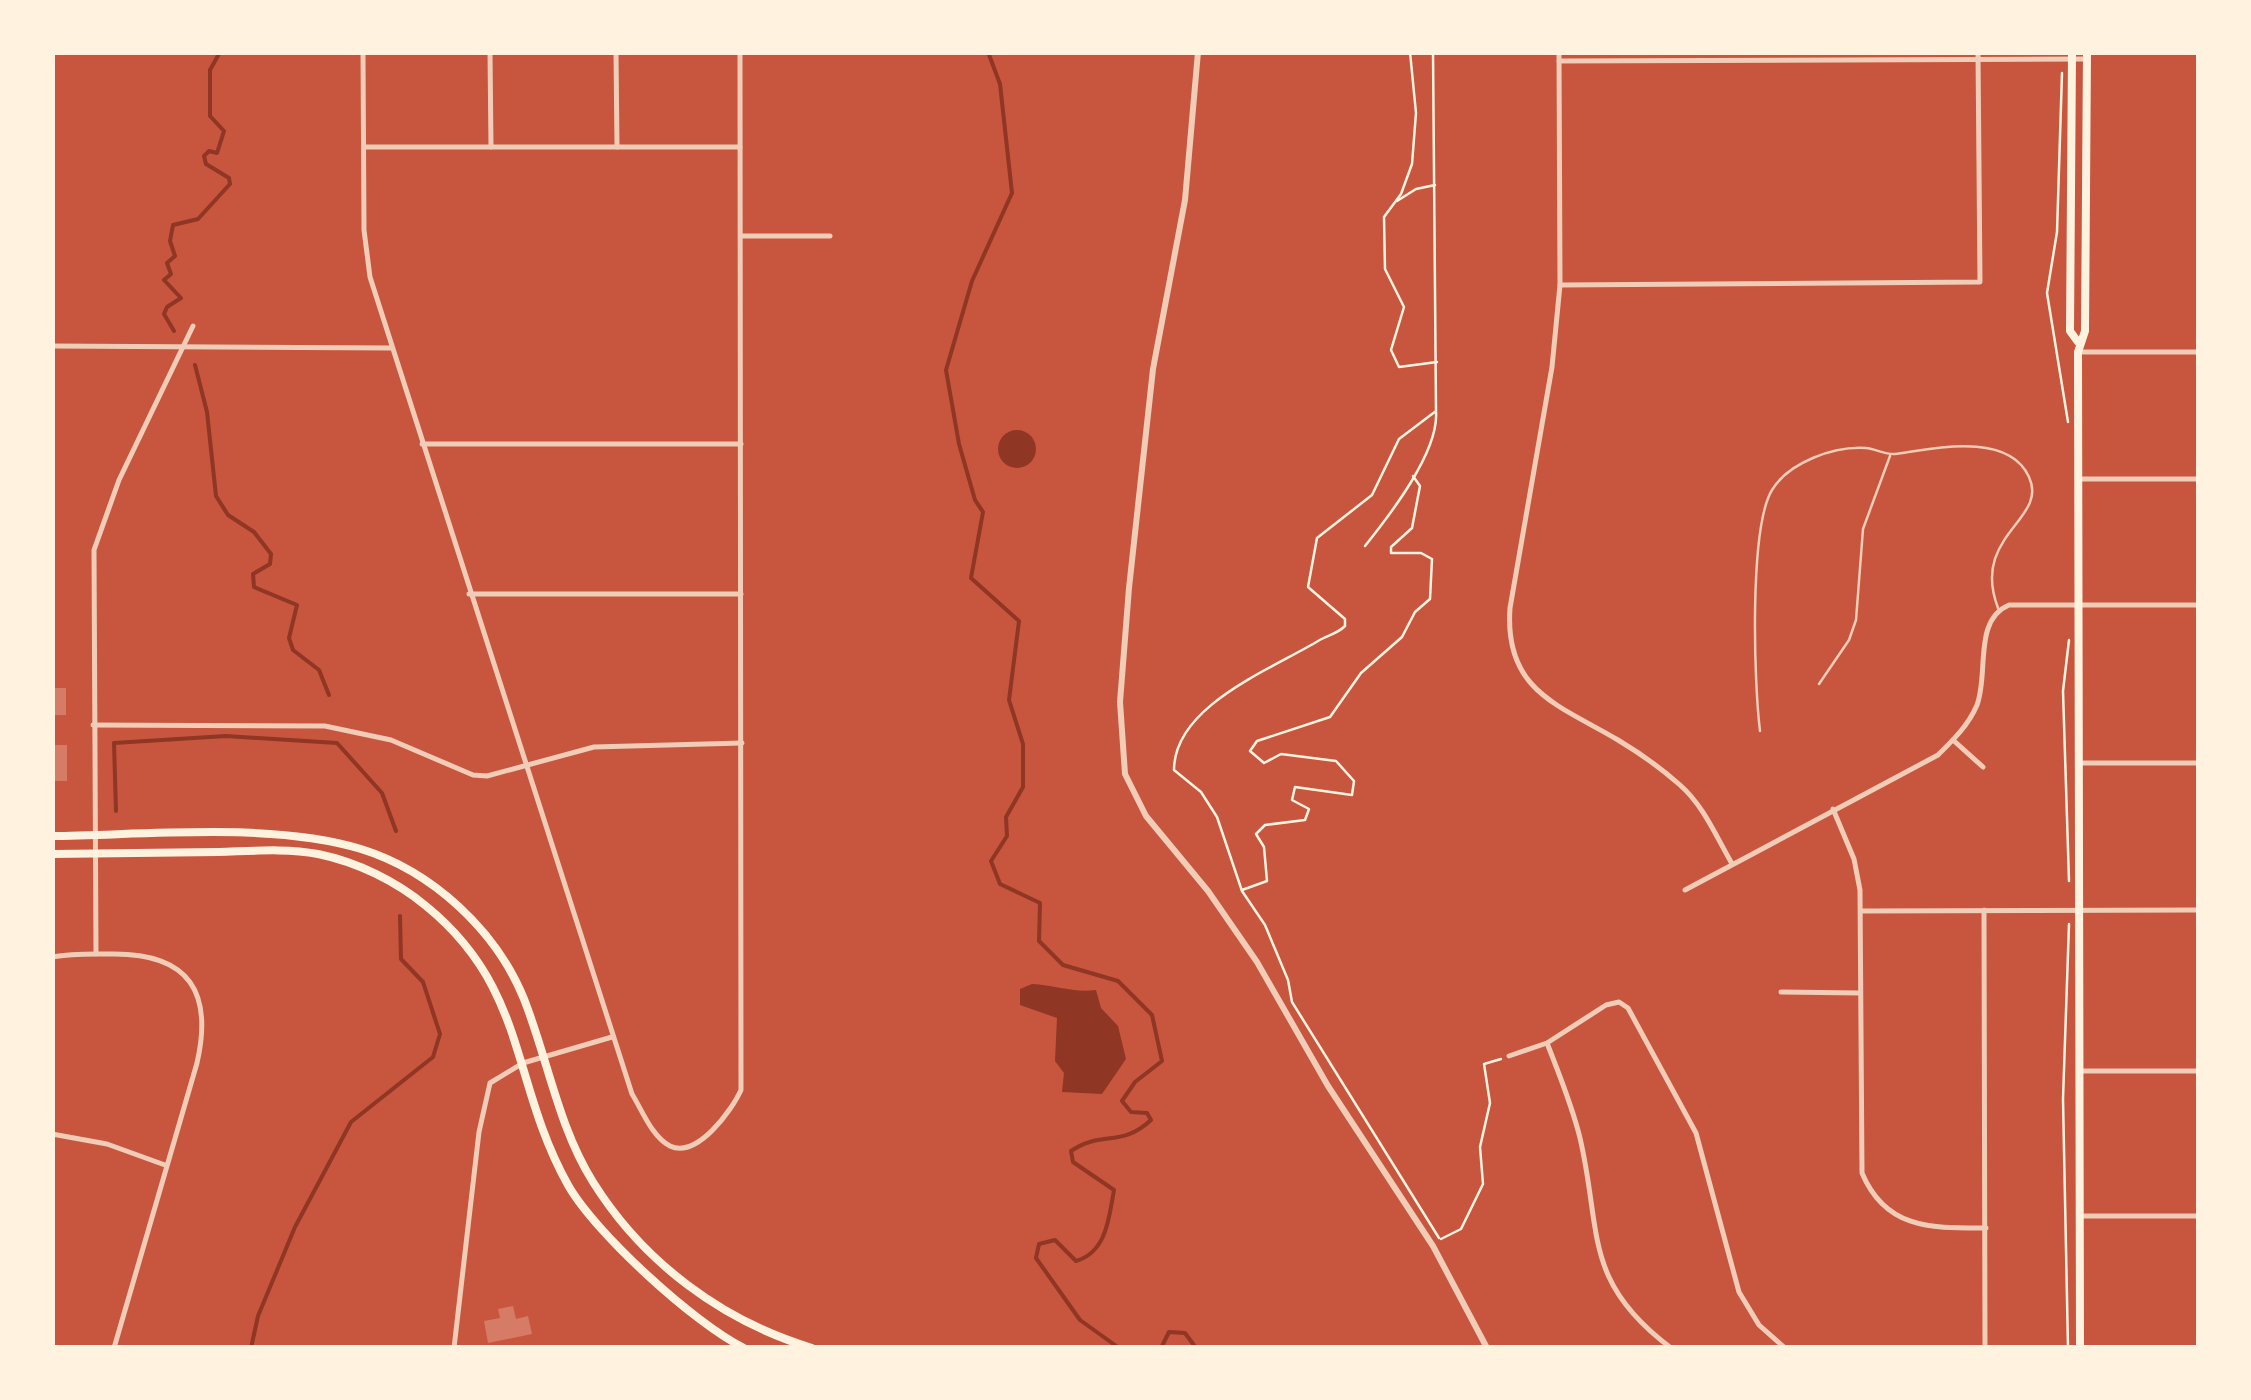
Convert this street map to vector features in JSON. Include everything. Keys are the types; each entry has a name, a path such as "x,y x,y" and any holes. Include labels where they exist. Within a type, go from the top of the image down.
{"main road":[{"path":"2069,56 2070,331 2078,347 2082,479 2080,1348"},
{"path":"2078,347 2085,331 2087,56"},
{"path":"52,836 288,835 328,840 394,862 463,910 495,947 524,1000 557,1105 593,1182 648,1250 710,1301 748,1324 812,1348"},
{"path":"52,854 292,851 372,872 413,895 467,942 502,1001 534,1108 570,1189 636,1266 718,1334 744,1348"}],"street":[{"path":"364,52 366,260 469,594 632,1094 659,1137 671,1147 683,1148 704,1137 729,1111 741,1090 740,52"},
{"path":"490,52 491,147"},
{"path":"616,52 616,147"},
{"path":"1198,52 1185,200 1152,378 1122,659 1120,751 1125,774 1146,816 1208,891 1257,962 1328,1086 1433,1246 1487,1348"},
{"path":"1560,52 1560,286 1552,367 1509,628 1517,662 1551,703 1619,740 1681,785 1700,806 1731,862"},
{"path":"1560,286 1980,282 1978,56"},
{"path":"1560,61 2087,56"},
{"path":"364,147 740,147"},
{"path":"741,236 830,236"},
{"path":"96,954 94,550 101,521 180,346 193,326"},
{"path":"52,346 392,348"},
{"path":"2078,347 2198,352"},
{"path":"422,444 741,444"},
{"path":"2082,479 2198,479"},
{"path":"469,594 741,594"},
{"path":"1685,890 1731,862 1911,772 1953,740 1976,706 1984,676 1988,623 1999,609 2009,605 2198,605"},
{"path":"93,725 325,726 391,740 474,775 504,774 594,747 742,744"},
{"path":"1953,740 1983,767"},
{"path":"2082,764 2198,763"},
{"path":"1833,809 1858,873 1860,1160 1868,1188 1903,1222 1937,1228 1986,1228"},
{"path":"1984,910 1985,1348"},
{"path":"1860,911 2198,910"},
{"path":"52,958 136,954 170,963 190,982 202,1007 204,1033 114,1348"},
{"path":"1781,992 1860,993"},
{"path":"1509,1056 1547,1043 1606,1005 1618,1002 1633,1017 1696,1134 1739,1292 1759,1324 1786,1348"},
{"path":"454,1348 484,1105 490,1084 523,1063 612,1037"},
{"path":"1547,1043 1580,1139 1598,1255 1627,1308 1671,1348"},
{"path":"2082,1072 2198,1072"},
{"path":"52,1134 107,1144 166,1165"},
{"path":"2081,1216 2198,1216"}],"lane":[{"path":"1760,730 1752,658 1762,515 1770,494 1792,469 1812,458 1864,448 1891,455 1920,447 1984,447 2026,472 2032,490 2028,508 1994,558 1990,580 1999,609"},
{"path":"1819,684 1849,640 1856,620 1862,529 1891,455"}],"path":[{"path":"1410,52 1416,113 1412,164 1396,202 1384,217 1385,270 1404,306 1392,357 1405,369 1438,362"},
{"path":"1365,546 1413,476 1437,425 1437,184 1432,52"},
{"path":"2068,426 2047,293 2057,232 2069,56"},
{"path":"1396,202 1416,189 1437,184"},
{"path":"1436,410 1399,439 1372,495 1317,538 1308,587 1345,619 1345,626 1206,706 1182,733 1174,751 1174,770 1202,792 1217,816 1242,890 1265,924 1288,980 1292,1002 1440,1240 1461,1229 1483,1184 1480,1148 1490,1103 1484,1064 1509,1056"},
{"path":"1242,890 1267,881 1264,847 1256,834 1264,826 1305,820 1309,809 1292,800 1295,787 1352,794 1354,781 1336,761 1281,754 1264,763 1250,750 1257,741 1330,717 1361,673 1402,637 1415,612 1430,599 1432,559 1421,553 1391,553 1392,547 1412,528 1420,486 1413,476"},
{"path":"2068,1348 2063,1099 2070,910 2062,691 2069,632"}],"shaded area":[{"path":"1017,430 1031,435 1036,449 1031,463 1017,468 1003,463 998,449 1003,435"},
{"path":"1032,984 1096,990 1101,1008 1118,1026 1126,1059 1102,1094 1062,1092 1064,1073 1055,1061 1057,1018 1020,1005 1020,989"}],"building":[{"path":"52,688 66,688 66,715 52,715"},
{"path":"52,745 67,745 67,781 52,781"},
{"path":"513,1306 516,1319 528,1316 532,1334 488,1343 484,1321 500,1318 498,1309"}],"waterway":[{"path":"174,331 164,314 167,307 181,298 164,280 171,274 167,263 175,256 170,241 173,225 198,219 230,184 229,178 206,164 204,156 209,151 217,153 224,131 210,116 210,70 220,52"},
{"path":"988,52 1000,84 1012,193 972,281 946,370 959,444 975,500 983,512 971,578 1019,621 1009,700 1023,744 1023,787 1006,817 1007,836 991,861 1000,884 1040,903 1039,941 1063,965 1118,981 1152,1015 1162,1061 1135,1082 1122,1101 1131,1112 1147,1113 1151,1120 1130,1134 1092,1141 1071,1151 1073,1162 1114,1190 1100,1242 1076,1261 1055,1240 1039,1244 1036,1258 1080,1320 1119,1348"},
{"path":"195,365 207,412 216,496 228,515 254,532 271,554 270,564 253,574 254,587 297,605 289,638 293,650 319,670 329,695"},
{"path":"116,811 114,743 226,736 337,743 382,793 396,831"},
{"path":"251,1348 258,1316 295,1227 351,1122 433,1057 440,1034 423,982 401,959 400,916"},
{"path":"1161,1348 1169,1332 1185,1333 1196,1348"}]}
